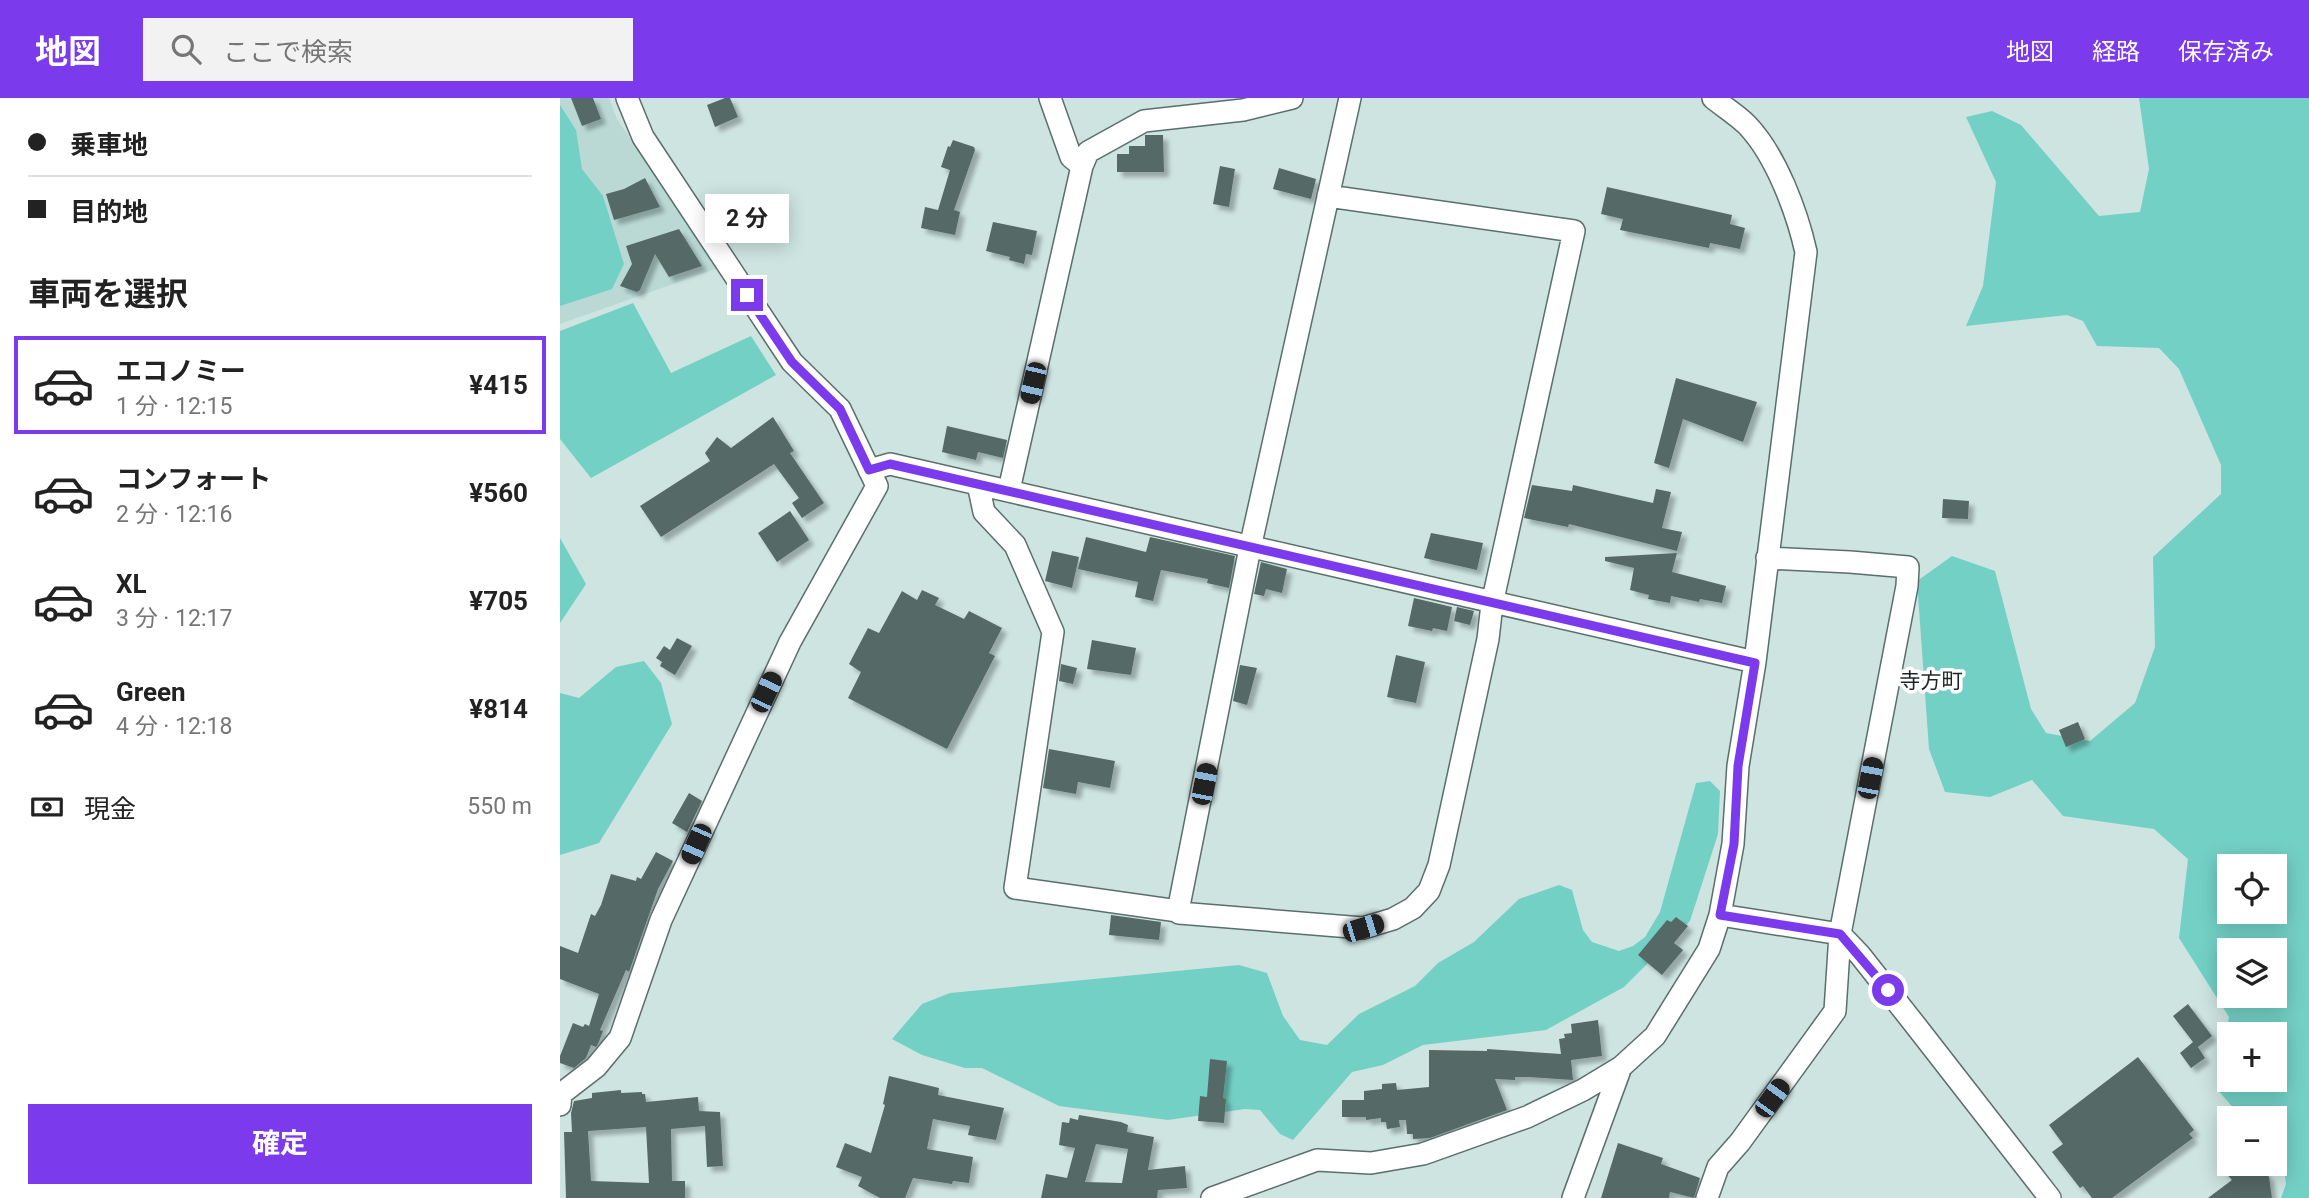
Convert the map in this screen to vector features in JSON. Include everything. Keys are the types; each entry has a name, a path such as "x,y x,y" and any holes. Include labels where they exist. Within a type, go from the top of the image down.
{"street":[{"path":"560,1105 561,1094 596,1067 620,1038 661,920 784,654 877,486 840,409 792,362 643,137 627,98"},
{"path":"1050,98 1071,157 1082,166"},
{"path":"1009,491 1082,166 1088,152 1144,121 1243,110 1292,98"},
{"path":"1178,911 1250,548 1350,98"},
{"path":"1212,1198 1317,1160 1371,1163 1423,1154 1527,1117 1583,1090 1620,1068 1656,1036 1709,949 1720,915 1734,844 1738,766 1755,663 1806,252 1800,228 1774,164 1747,125 1713,98"},
{"path":"978,484 984,512 1015,545 1053,632 1015,888 1179,913 1363,928 1393,919 1413,908 1429,891 1438,865 1574,231 1328,196"},
{"path":"869,470 890,464 1755,663"},
{"path":"1707,1198 1718,1167 1740,1142 1835,1011 1840,934 1907,586 1908,567 1767,558"},
{"path":"1720,915 1840,934 1892,995 2050,1198"},
{"path":"1573,1198 1620,1068"}],"shaded area":[{"path":"560,98 609,98 617,119 718,268 560,324"},
{"path":"2139,98 2309,98 2309,1198 2281,1198 2287,1176 2287,1106 2232,1106 2220,1092 2287,1092 2287,1022 2228,1022 2229,1017 2223,1008 2287,1008 2287,938 2217,938 2217,998 2179,938 2188,859 2154,829 2063,816 2032,780 1990,797 1945,792 1929,749 1917,581 1952,556 1995,571 2031,709 2046,733 2090,741 2135,703 2155,647 2153,557 2221,494 2221,465 2179,369 2159,348 2097,346 2083,321 2067,315 1966,326 1983,286 1996,182 1966,117 1992,111 2021,125 2099,216 2140,212 2149,169"},
{"path":"560,105 576,130 582,169 603,196 624,264 612,289 560,306"},
{"path":"633,303 671,373 751,336 776,375 591,478 560,439 560,331"},
{"path":"560,538 586,584 560,623"},
{"path":"644,661 661,683 672,724 599,843 560,855 560,693 579,698 616,667"},
{"path":"1710,781 1720,791 1718,834 1690,921 1624,987 1546,1030 1423,1045 1383,1065 1352,1072 1293,1140 1280,1134 1260,1110 1245,1109 1168,1120 1059,1106 982,1068 965,1068 922,1055 892,1039 922,1004 950,993 1239,965 1267,973 1283,1016 1300,1040 1327,1045 1359,1014 1415,986 1438,963 1474,942 1519,899 1559,885 1572,890 1583,930 1592,942 1619,951 1633,946 1645,937 1660,912 1696,783"}],"building":[{"path":"571,98 593,98 601,119 582,126"},
{"path":"730,98 738,117 715,127 707,105"},
{"path":"1145,135 1163,135 1164,172 1117,172 1117,154 1129,154 1129,146 1145,146"},
{"path":"953,140 974,147 975,150 954,210 960,212 955,235 921,228 925,207 938,210 950,170 941,167 948,146 950,147"},
{"path":"1220,166 1235,169 1229,207 1213,204"},
{"path":"1279,168 1316,179 1311,199 1273,189"},
{"path":"645,178 660,207 614,220 606,194 624,189"},
{"path":"1607,187 1732,215 1730,224 1745,228 1740,249 1710,243 1709,248 1620,230 1623,219 1601,214"},
{"path":"993,222 1037,231 1032,255 1026,254 1024,264 986,251"},
{"path":"679,229 702,266 669,277 655,254 640,290 637,292 620,286 632,264 626,246"},
{"path":"1676,378 1757,402 1743,442 1683,419 1669,468 1654,463"},
{"path":"773,417 794,451 790,453 824,503 802,518 792,503 799,498 774,464 661,537 640,506 710,461 705,453 717,437 731,448"},
{"path":"947,426 1007,440 1003,458 978,452 976,460 942,452"},
{"path":"1532,485 1572,491 1573,485 1653,503 1656,489 1671,492 1662,528 1682,532 1677,551 1569,524 1568,527 1524,518"},
{"path":"1943,499 1969,501 1968,519 1942,518"},
{"path":"790,511 809,540 777,562 758,533"},
{"path":"1431,533 1483,543 1477,570 1424,558"},
{"path":"1086,537 1146,552 1150,537 1235,556 1229,588 1207,583 1208,579 1161,570 1153,601 1135,597 1138,582 1078,569"},
{"path":"1052,551 1079,557 1072,588 1045,581"},
{"path":"1677,553 1672,572 1726,586 1722,603 1700,599 1699,602 1671,596 1670,603 1648,599 1649,595 1630,590 1634,568 1605,561 1605,557"},
{"path":"1261,562 1287,569 1282,593 1266,589 1264,596 1254,594"},
{"path":"922,590 939,598 935,605 964,619 969,611 1002,628 989,653 995,656 947,749 848,698 861,672 849,664 868,628 879,633 902,591 917,600"},
{"path":"1414,598 1452,607 1447,631 1408,626"},
{"path":"1457,607 1474,611 1470,625 1454,621"},
{"path":"677,638 692,646 675,675 660,666 662,662 656,658 664,646 670,650"},
{"path":"1092,640 1136,648 1131,675 1087,669"},
{"path":"1396,655 1425,662 1416,703 1387,697"},
{"path":"1061,664 1077,668 1073,684 1059,681"},
{"path":"1240,665 1257,668 1247,705 1233,701"},
{"path":"2078,722 2085,739 2066,747 2059,730"},
{"path":"1049,749 1115,761 1110,788 1078,782 1076,794 1043,788"},
{"path":"689,793 702,801 687,832 672,823"},
{"path":"656,852 673,861 658,889 629,972 626,970 600,1030 603,1031 598,1044 596,1047 591,1045 586,1058 574,1068 560,1063 560,1056 573,1023 589,1026 599,994 560,979 560,946 578,953 591,914 595,916 601,905 611,874 636,881 637,877 641,879"},
{"path":"1111,915 1161,922 1159,940 1109,935"},
{"path":"1676,917 1688,926 1674,943 1683,950 1662,975 1638,955 1667,920 1671,922"},
{"path":"2188,1004 2212,1036 2198,1047 2205,1058 2191,1068 2180,1053 2193,1042 2173,1016"},
{"path":"1598,1020 1602,1056 1571,1060 1573,1080 1528,1077 1515,1077 1515,1080 1495,1079 1507,1110 1430,1138 1413,1139 1413,1134 1407,1134 1406,1120 1399,1120 1400,1127 1387,1129 1386,1122 1381,1122 1381,1118 1366,1120 1366,1117 1342,1117 1342,1100 1364,1100 1364,1091 1382,1089 1382,1084 1396,1083 1397,1090 1429,1087 1429,1050 1487,1049 1561,1054 1559,1039 1565,1038 1564,1034 1572,1033 1571,1024"},
{"path":"2138,1057 2194,1130 2189,1134 2193,1138 2112,1198 2092,1198 2083,1186 2080,1188 2052,1152 2063,1144 2049,1125"},
{"path":"1210,1059 1227,1061 1223,1098 1226,1099 1224,1123 1198,1121 1200,1096 1207,1097"},
{"path":"889,1076 939,1088 938,1095 1004,1108 996,1140 968,1135 970,1126 933,1119 927,1149 973,1157 969,1183 953,1181 952,1184 913,1178 905,1198 880,1198 858,1186 862,1177 836,1167 845,1143 871,1153 885,1105 883,1104"},
{"path":"621,1090 621,1093 642,1092 646,1102 698,1097 699,1111 720,1112 723,1166 707,1167 705,1126 671,1129 672,1181 685,1181 685,1198 566,1198 564,1132 572,1132 571,1113 574,1101 592,1098 592,1093","holes":["646,1127 649,1183 591,1181 588,1131"]},
{"path":"1079,1115 1121,1122 1128,1125 1127,1132 1154,1137 1148,1170 1185,1166 1187,1188 1158,1190 1157,1198 1041,1198 1046,1174 1067,1178 1075,1148 1059,1145 1062,1122 1069,1123 1070,1118 1078,1120","holes":["1096,1144 1128,1149 1122,1183 1085,1182"]},
{"path":"1618,1143 1663,1158 1661,1164 1700,1178 1694,1198 1670,1192 1669,1198 1601,1198"},
{"path":"2228,1176 2268,1176 2272,1198 2208,1198 2232,1180"}],"district":[{"name":"寺方町","path":"1931,681"}],"route":[{"path":"747,295 792,362 840,409 869,470 890,464 1755,663 1738,766 1734,844 1720,915 1840,934 1888,990"}]}
